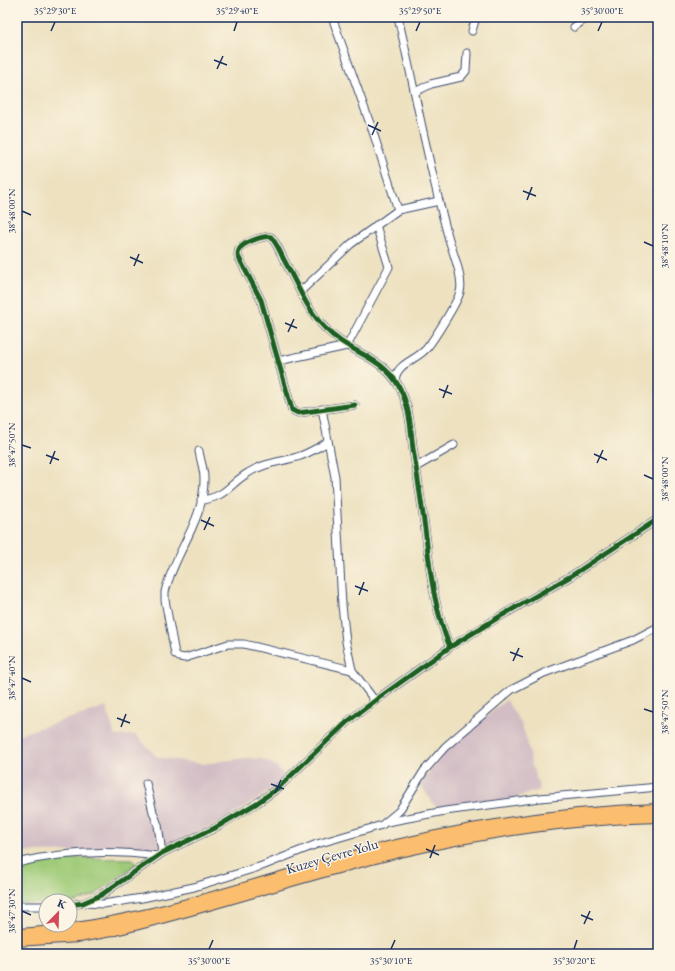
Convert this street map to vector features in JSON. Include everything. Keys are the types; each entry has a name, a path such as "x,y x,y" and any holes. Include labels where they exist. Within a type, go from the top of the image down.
{"highway":[{"name":"Kuzey Çevre Yolu","path":"17,934 78,929 142,916 346,858 448,834 536,819 658,809"},
{"name":"Kuzey Çevre Yolu","path":"17,941 79,937 137,925 348,866 448,842 536,827 591,821 658,817"}],"street":[{"path":"332,17 374,132 398,210"},
{"path":"395,380 397,372 401,366 414,359 426,349 460,292 461,281 439,201 398,17"},
{"path":"472,30 476,17"},
{"path":"574,27 588,17"},
{"path":"415,92 431,84 461,77 466,71 468,53"},
{"path":"302,291 351,244 398,210 439,201"},
{"path":"278,361 347,346 389,267 376,225"},
{"path":"355,404 298,412 292,410 258,291 238,256 240,248 266,236 271,237 302,291 308,306 322,326 347,346 378,363 395,380 404,396 416,467 429,572 444,634 450,647"},
{"path":"322,409 335,477 342,605 346,642 352,670 374,700"},
{"path":"201,500 216,497 225,492 243,476 254,469 266,464 303,455 328,442"},
{"path":"416,467 454,445"},
{"path":"199,451 204,478 201,500 190,534 165,592 165,600 175,654 179,657 185,658 228,644 244,644 352,670"},
{"path":"78,904 101,895 160,855 215,828 268,796 300,769 347,722 374,700 450,647 571,576 658,519"},
{"path":"387,822 403,806 422,775 445,747 511,690 544,674 633,640 658,627"},
{"path":"146,783 153,812 158,825 160,855"},
{"path":"83,903 103,904 142,898 194,887 262,866 316,844 387,822 445,811 540,798 658,787"},
{"path":"17,862 53,855 83,852 124,852 160,855"},
{"path":"17,906 38,906"}],"shaded area":[{"path":"506,700 521,723 527,741 531,763 540,790 490,805 437,809 420,784 446,750"},
{"path":"106,707 115,736 136,735 157,757 203,764 244,758 262,759 275,765 285,776 281,782 262,796 221,822 169,845 135,851 17,852 17,735"}],"green space":[{"path":"73,858 133,859 136,864 95,895 78,901 78,893 38,893 38,904 17,903 17,869 44,862"}],"cycle path":[{"path":"355,405 298,413 292,410 261,300 238,256 239,249 243,245 260,238 271,237 278,247 307,304 318,320 335,337 368,357 388,372 396,382 403,395 409,415 434,592 440,620 450,647"},
{"path":"78,904 101,895 162,853 215,828 257,803 278,788 347,722 450,647 571,576 658,519"}]}
